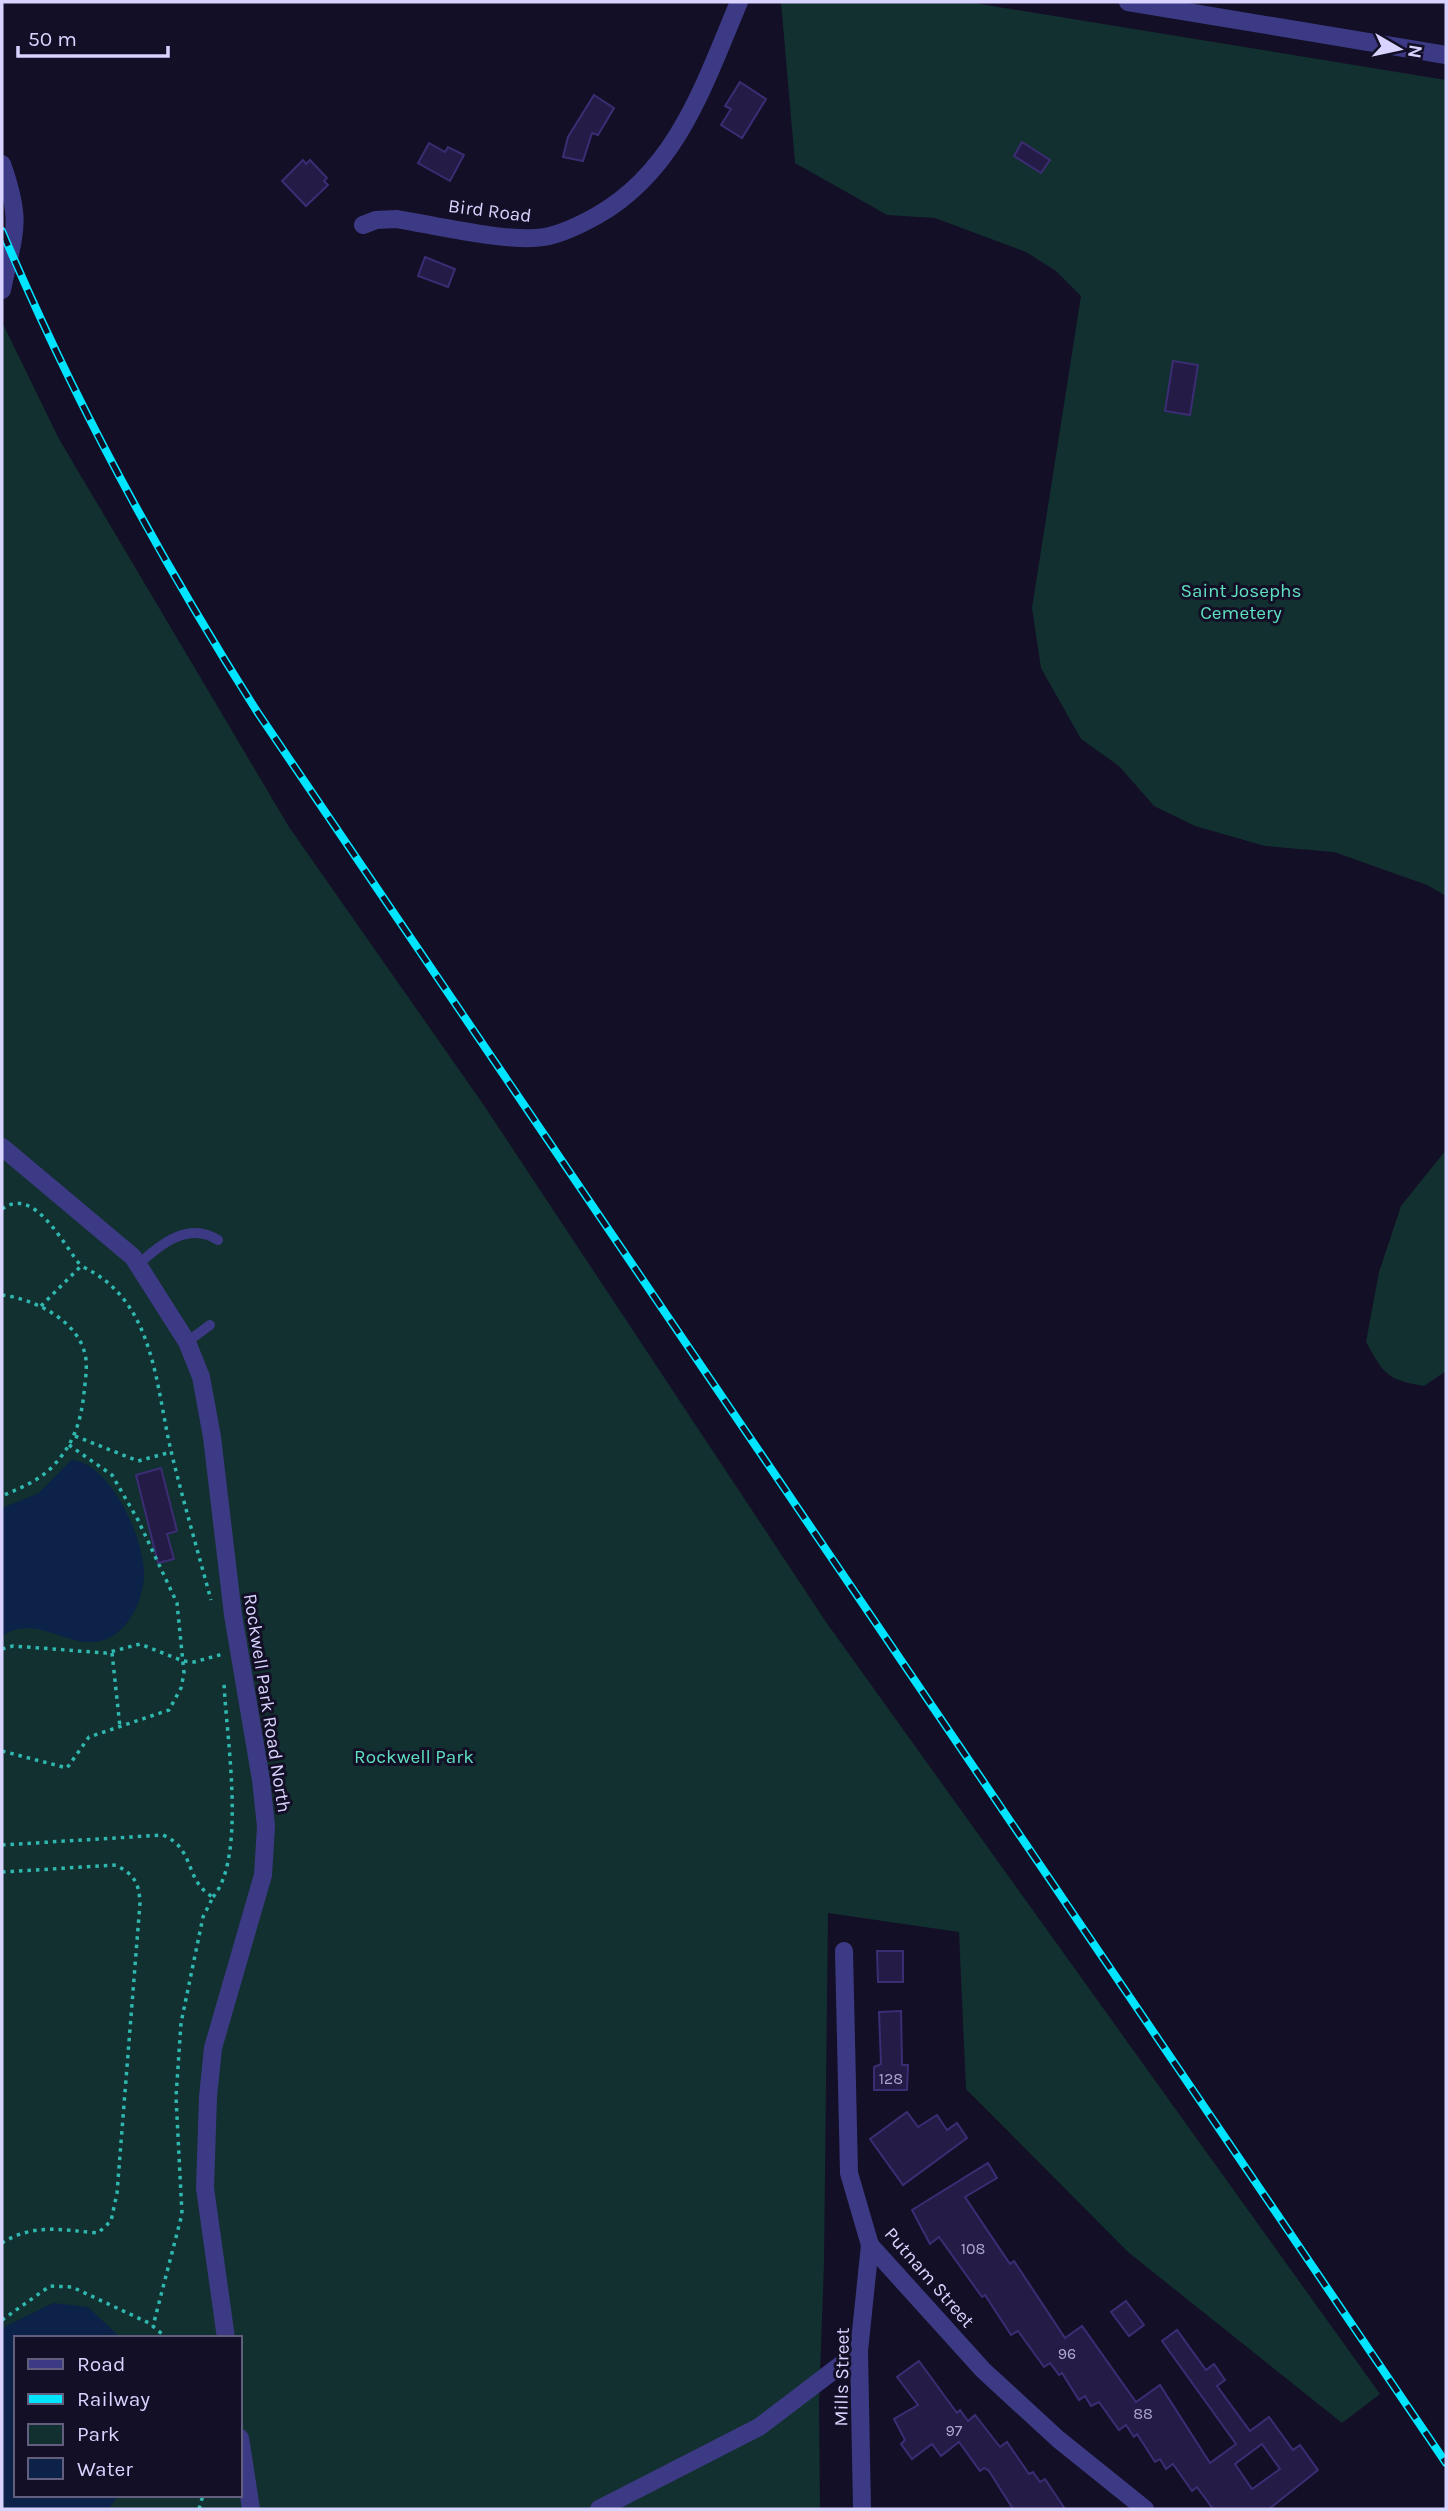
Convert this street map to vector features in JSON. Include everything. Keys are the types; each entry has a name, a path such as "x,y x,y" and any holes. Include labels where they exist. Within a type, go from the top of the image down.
{"street":[{"name":"Bird Road","path":"363,225 376,219 396,219 520,238 545,237 580,226 620,203 671,150 696,105 739,2"},
{"path":"1128,2 1446,55"},
{"path":"2,164 15,204 16,227 2,290"},
{"name":"Rockwell Park Road North","path":"2,1147 133,1257 187,1342 201,1377 212,1437 233,1615 261,1780 266,1826 263,1875 213,2048 208,2097 205,2188 226,2336"},
{"name":"Putnam Street","path":"844,1951 849,2173 870,2245 983,2370 1058,2439 1145,2509"},
{"name":"Mills Street","path":"862,2509 859,2351 870,2245"},
{"path":"600,2509 759,2427 859,2351"},
{"path":"242,2451 251,2509"}],"lane":[{"path":"138,1265 164,1243 187,1233 206,1232 218,1240"},
{"path":"187,1342 210,1325"}],"path":[{"path":"2,1209 10,1203 22,1202 35,1208 81,1266 100,1274 121,1294 147,1338 159,1382 171,1452 212,1605"},
{"path":"41,1306 81,1266"},
{"path":"2,1295 41,1306 54,1313 76,1336 85,1355 83,1402 75,1436 42,1477 2,1496"},
{"path":"75,1436 138,1461 171,1452"},
{"path":"2,1751 67,1768 89,1737 165,1713 181,1688 183,1661 177,1603 128,1500 112,1475 69,1445"},
{"path":"222,1641 225,1663"},
{"path":"2,1649 13,1646 112,1653 140,1644 183,1661 194,1662 225,1653"},
{"path":"112,1653 120,1727"},
{"path":"153,2326 181,2214 176,2096 181,2023 203,1917 223,1881 232,1834 224,1673"},
{"path":"2,1845 163,1835 176,1841 186,1854 194,1880 213,1897"},
{"path":"2,1872 116,1865 130,1873 139,1884 140,1903 117,2193 111,2221 98,2233 33,2229 19,2232 2,2243"},
{"path":"2,2320 50,2286 72,2287 153,2326 165,2336"}],"green space":[{"name":"Saint Josephs Cemetery","path":"781,2 968,2 1446,80 1446,896 1427,885 1334,852 1265,846 1195,826 1154,806 1119,766 1081,739 1041,668 1032,608 1081,296 1056,271 1026,252 935,218 887,215 795,163"},
{"name":"Rockwell Park","path":"2,322 59,439 289,827 483,1104 826,1622 1380,2394 1342,2423 1128,2252 966,2089 959,1932 828,1913 824,2262 819,2403 820,2509 2,2509"},
{"path":"1446,1150 1446,1371 1424,1386 1402,1381 1388,1374 1377,1362 1366,1342 1379,1272 1401,1206"}],"water":[{"path":"71,1460 85,1464 99,1474 112,1488 132,1523 143,1560 144,1575 137,1606 118,1632 103,1640 75,1640 32,1628 17,1629 2,1636 2,1508 39,1493"},
{"path":"53,2303 88,2307 119,2336 14,2336 14,2497 117,2497 109,2509 2,2509 2,2328"}],"building":[{"path":"740,82 766,99 742,138 721,125 731,109 725,106"},
{"path":"594,95 614,108 598,135 592,133 583,161 563,157 568,137"},
{"path":"1022,142 1050,160 1041,173 1014,156"},
{"path":"429,143 445,152 448,147 464,155 450,181 418,163"},
{"path":"303,160 306,164 310,160 327,178 324,181 328,185 306,206 282,181"},
{"path":"425,257 455,269 448,287 418,276"},
{"path":"1173,361 1198,365 1190,415 1165,411"},
{"path":"161,1468 177,1531 167,1534 174,1559 158,1563 136,1475"},
{"path":"877,1951 903,1951 903,1982 878,1982"},
{"path":"901,2011 902,2065 908,2065 907,2090 874,2090 874,2067 881,2064 879,2012"},
{"path":"907,2112 918,2127 937,2115 947,2130 957,2123 967,2138 903,2185 870,2139"},
{"path":"988,2163 997,2178 965,2197 1010,2264 1014,2261 1065,2338 1082,2326 1136,2402 1160,2385 1210,2463 1236,2444 1162,2341 1177,2330 1206,2370 1214,2364 1225,2380 1217,2386 1250,2431 1269,2417 1293,2450 1300,2445 1318,2470 1269,2509 1213,2509 1197,2487 1192,2491 1173,2464 1166,2469 1160,2459 1155,2462 1137,2434 1134,2437 1126,2425 1119,2430 1099,2402 1091,2406 1085,2396 1079,2400 1062,2373 1059,2375 1050,2363 1044,2367 1018,2331 1011,2335 985,2295 982,2297 939,2237 930,2244 912,2210","holes":["1262,2444 1280,2469 1252,2489 1235,2464"]},
{"path":"1126,2301 1144,2325 1129,2336 1111,2312"},
{"path":"919,2361 957,2413 960,2410 968,2421 975,2415 1000,2447 1007,2442 1029,2474 1033,2472 1040,2482 1045,2479 1065,2509 1013,2509 989,2471 984,2468 980,2471 959,2442 941,2456 932,2444 912,2459 901,2444 905,2440 894,2419 918,2405 897,2377"}],"railway":[{"path":"2,231 88,417 153,537 258,713 1446,2463"}]}
